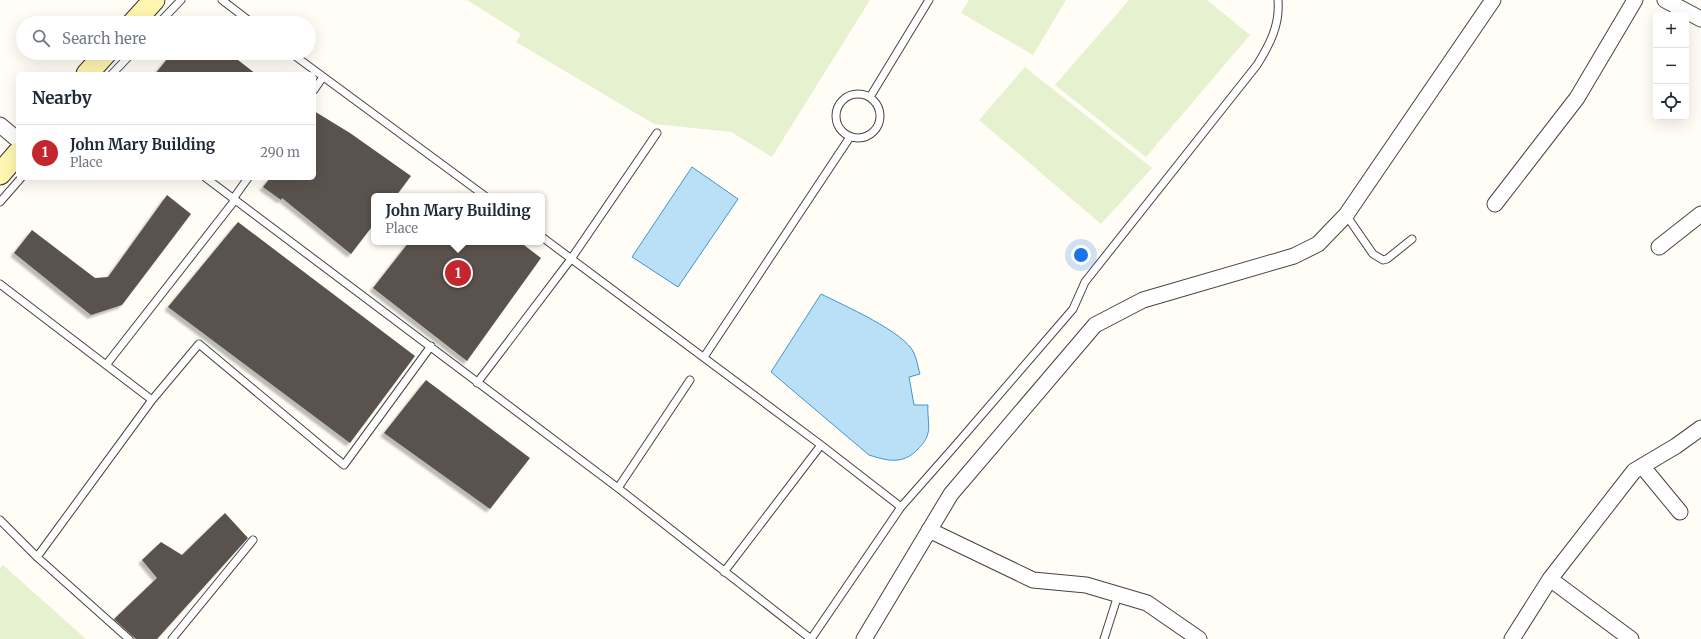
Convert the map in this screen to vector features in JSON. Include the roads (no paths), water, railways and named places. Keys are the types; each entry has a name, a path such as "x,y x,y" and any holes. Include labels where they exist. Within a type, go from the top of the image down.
{"main road":[{"path":"139,16 154,0"},
{"path":"89,72 100,60"},
{"path":"0,174 16,154"}],"street":[{"path":"864,639 951,494 1095,325 1143,300 1294,256 1318,244 1346,215 1493,0"},
{"path":"1495,204 1577,98 1634,0"},
{"path":"1665,0 1701,20"},
{"path":"0,125 16,138"},
{"path":"1659,247 1701,214"},
{"path":"1512,639 1550,579 1634,471 1676,446 1701,428"},
{"path":"1642,466 1680,512"},
{"path":"930,530 1032,580 1086,585 1147,603 1199,639"},
{"path":"1550,579 1631,639"}],"lane":[{"path":"166,16 181,0"},
{"path":"222,0 243,16"},
{"path":"870,97 930,0"},
{"path":"209,180 618,488 811,639 901,507 1073,309 1085,282 1257,65 1268,48 1276,29 1278,0"},
{"path":"114,72 125,60"},
{"path":"300,60 481,193"},
{"path":"316,87 323,77"},
{"path":"856,93 870,97 879,108 880,115 876,129 864,137 850,137 838,128 836,121 838,106 842,100 856,93"},
{"path":"477,382 571,259 657,132"},
{"path":"704,357 850,137"},
{"path":"0,202 19,180"},
{"path":"106,365 234,199 247,180"},
{"path":"1346,215 1373,254 1383,260 1387,259 1412,239"},
{"path":"545,239 704,357 901,507"},
{"path":"0,284 152,400"},
{"path":"37,557 152,400 199,344 344,464 431,346"},
{"path":"618,488 690,380"},
{"path":"724,572 821,445"},
{"path":"0,520 37,557 129,639"},
{"path":"172,639 253,540"},
{"path":"1104,639 1118,595"}],"water":[{"path":"692,167 738,199 678,287 632,257"},
{"path":"821,294 858,312 899,336 914,353 920,374 909,377 914,405 928,405 929,431 923,444 907,458 901,460 889,460 869,455 771,372"}],"place":[{"name":"John Mary Building","path":"458,273"}]}
